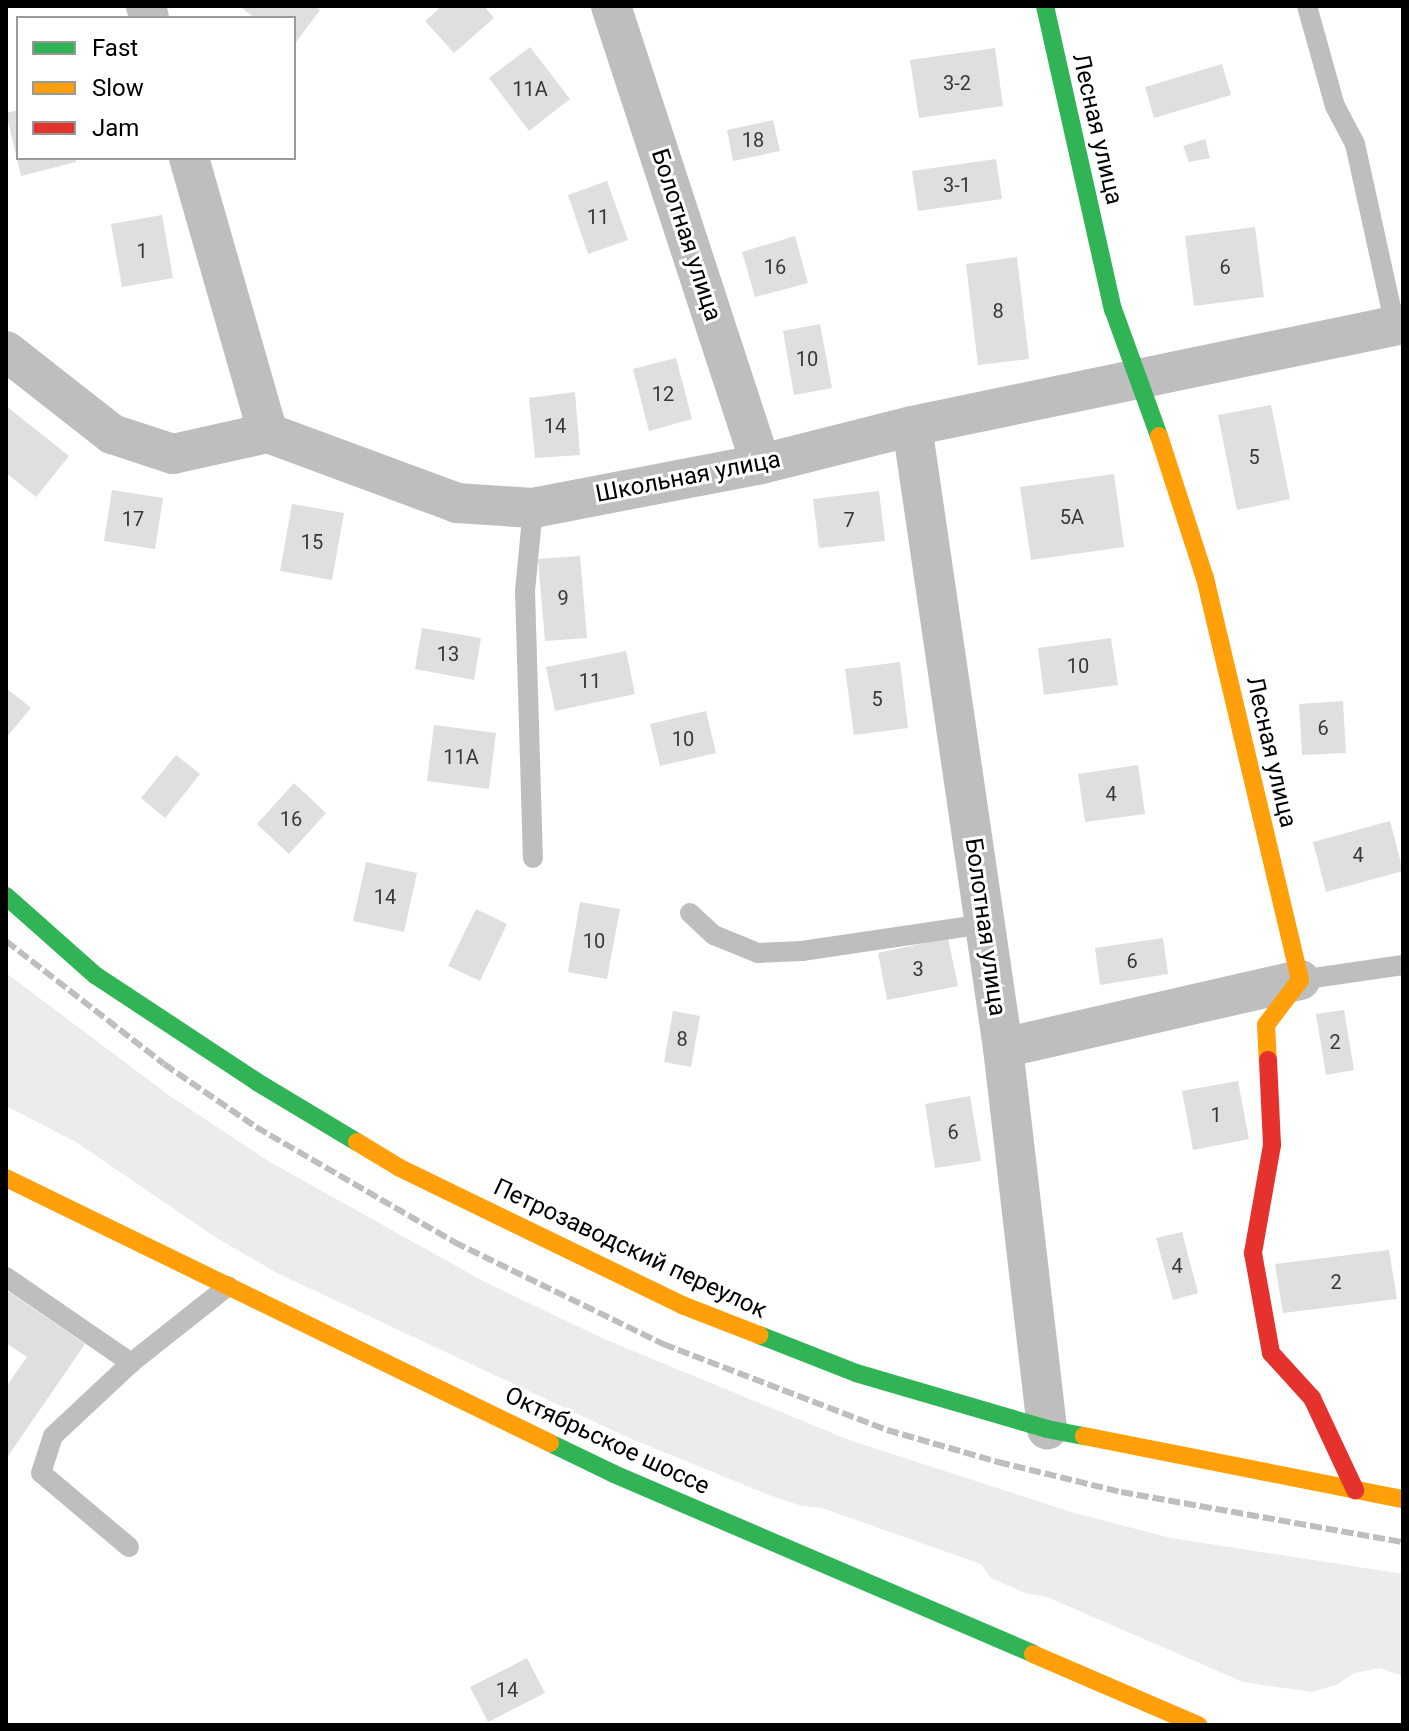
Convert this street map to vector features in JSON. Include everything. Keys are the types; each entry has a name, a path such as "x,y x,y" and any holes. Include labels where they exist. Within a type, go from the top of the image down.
{"street":[{"name":"Болотная улица","path":"611,6 761,464"},
{"name":"Лесная улица","path":"1045,6 1113,309 1141,378 1205,578 1300,980"},
{"path":"6,351 112,434 173,454 268,433 190,160"},
{"name":"Школьная улица","path":"268,433 457,503 533,508 761,464 912,426 1399,325"},
{"name":"Болотная улица","path":"912,426 1003,1048 1047,1429"},
{"name":"Петрозаводский переулок","path":"6,896 95,975 257,1082 400,1168 682,1305 856,1373 1047,1429 1233,1463 1403,1499"},
{"path":"1003,1048 1300,980"},
{"path":"1300,980 1266,1025 1272,1145 1253,1253 1271,1353 1312,1398 1355,1490"},
{"name":"Октябрьское шоссе","path":"6,1178 614,1474 1198,1725"}],"lane":[{"path":"1307,6 1335,106 1355,144 1399,325"},
{"path":"533,508 525,591 533,858"},
{"path":"690,913 714,935 758,953 802,951 985,924"},
{"path":"1300,980 1403,965"},
{"path":"6,1277 131,1363"},
{"path":"129,1547 41,1473 53,1436 131,1363 228,1286"}],"shaded area":[{"path":"6,973 170,1096 270,1162 483,1281 602,1338 849,1440 1071,1512 1171,1538 1403,1574 1403,1676 1380,1668 1354,1673 1336,1685 1312,1692 1243,1682 1047,1597 1025,1593 991,1578 981,1564 822,1508 802,1506 769,1495 627,1437 279,1274 215,1237 76,1142 6,1106"}],"building":[{"path":"239,6 315,6 320,10 296,42 296,16 252,16"},
{"path":"442,6 484,6 494,18 454,53 425,21"},
{"path":"530,47 570,99 529,131 489,78"},
{"path":"995,48 1003,106 919,118 910,60"},
{"path":"1222,64 1231,95 1154,118 1145,87"},
{"path":"16,110 16,155 6,113"},
{"path":"773,120 780,151 733,161 727,130"},
{"path":"1205,139 1210,158 1189,162 1183,146"},
{"path":"996,159 1002,199 918,211 912,171"},
{"path":"17,160 76,160 76,162 21,176"},
{"path":"607,181 628,240 588,254 568,195"},
{"path":"162,215 173,278 122,287 111,224"},
{"path":"1255,227 1264,297 1194,306 1185,236"},
{"path":"795,236 808,283 755,297 742,252"},
{"path":"1017,257 1029,359 978,365 966,264"},
{"path":"820,324 832,388 794,395 783,331"},
{"path":"676,358 692,419 649,431 633,369"},
{"path":"575,392 580,455 535,458 529,398"},
{"path":"1271,405 1290,499 1237,510 1218,415"},
{"path":"6,406 69,456 36,497 6,473"},
{"path":"1114,474 1124,547 1031,560 1020,487"},
{"path":"112,490 163,498 155,549 104,541"},
{"path":"879,491 885,541 819,548 813,499"},
{"path":"292,504 344,513 332,580 280,571"},
{"path":"580,556 587,638 545,641 538,559"},
{"path":"422,628 481,638 474,680 415,669"},
{"path":"1111,638 1118,685 1044,695 1038,648"},
{"path":"626,651 635,694 555,711 546,667"},
{"path":"900,662 908,728 854,735 845,669"},
{"path":"6,688 31,708 6,738"},
{"path":"1343,701 1346,753 1302,755 1299,704"},
{"path":"706,711 716,753 660,766 650,724"},
{"path":"434,725 496,733 489,789 427,781"},
{"path":"176,755 200,774 165,818 141,798"},
{"path":"1138,765 1145,814 1085,822 1078,774"},
{"path":"294,783 326,813 289,854 257,824"},
{"path":"1390,821 1403,871 1326,892 1313,842"},
{"path":"366,862 417,873 404,932 353,921"},
{"path":"580,902 620,909 607,979 568,972"},
{"path":"476,909 507,924 480,981 448,966"},
{"path":"948,938 958,986 887,1000 878,953"},
{"path":"1163,938 1168,974 1100,985 1095,948"},
{"path":"1344,1010 1354,1070 1326,1075 1316,1014"},
{"path":"673,1011 700,1016 691,1067 664,1062"},
{"path":"1238,1081 1249,1139 1193,1150 1182,1091"},
{"path":"970,1096 981,1161 935,1168 925,1104"},
{"path":"1182,1232 1198,1293 1173,1300 1156,1238"},
{"path":"1389,1250 1397,1299 1283,1313 1275,1264"},
{"path":"6,1290 85,1344 6,1459 6,1387 27,1357 6,1343"},
{"path":"527,1658 545,1693 488,1722 470,1687"}],"railway":[{"path":"6,941 164,1064 256,1127 454,1242 663,1344 887,1430 998,1462 1121,1492 1403,1542"}],"traffic: fast":[{"path":"1045,6 1113,309 1159,436"},
{"path":"6,896 95,975 257,1082 357,1142"},
{"path":"759,1335 856,1373 1047,1429 1084,1436"},
{"path":"550,1443 614,1474 1033,1654"}],"traffic: slow":[{"path":"1159,436 1205,578 1300,980 1266,1025 1268,1060"},
{"path":"357,1142 400,1168 682,1305 759,1335"},
{"path":"6,1178 550,1443"},
{"path":"1084,1436 1403,1499"},
{"path":"1033,1654 1198,1725"}],"traffic: jam":[{"path":"1268,1060 1272,1145 1253,1253 1271,1353 1312,1398 1355,1490"}]}
